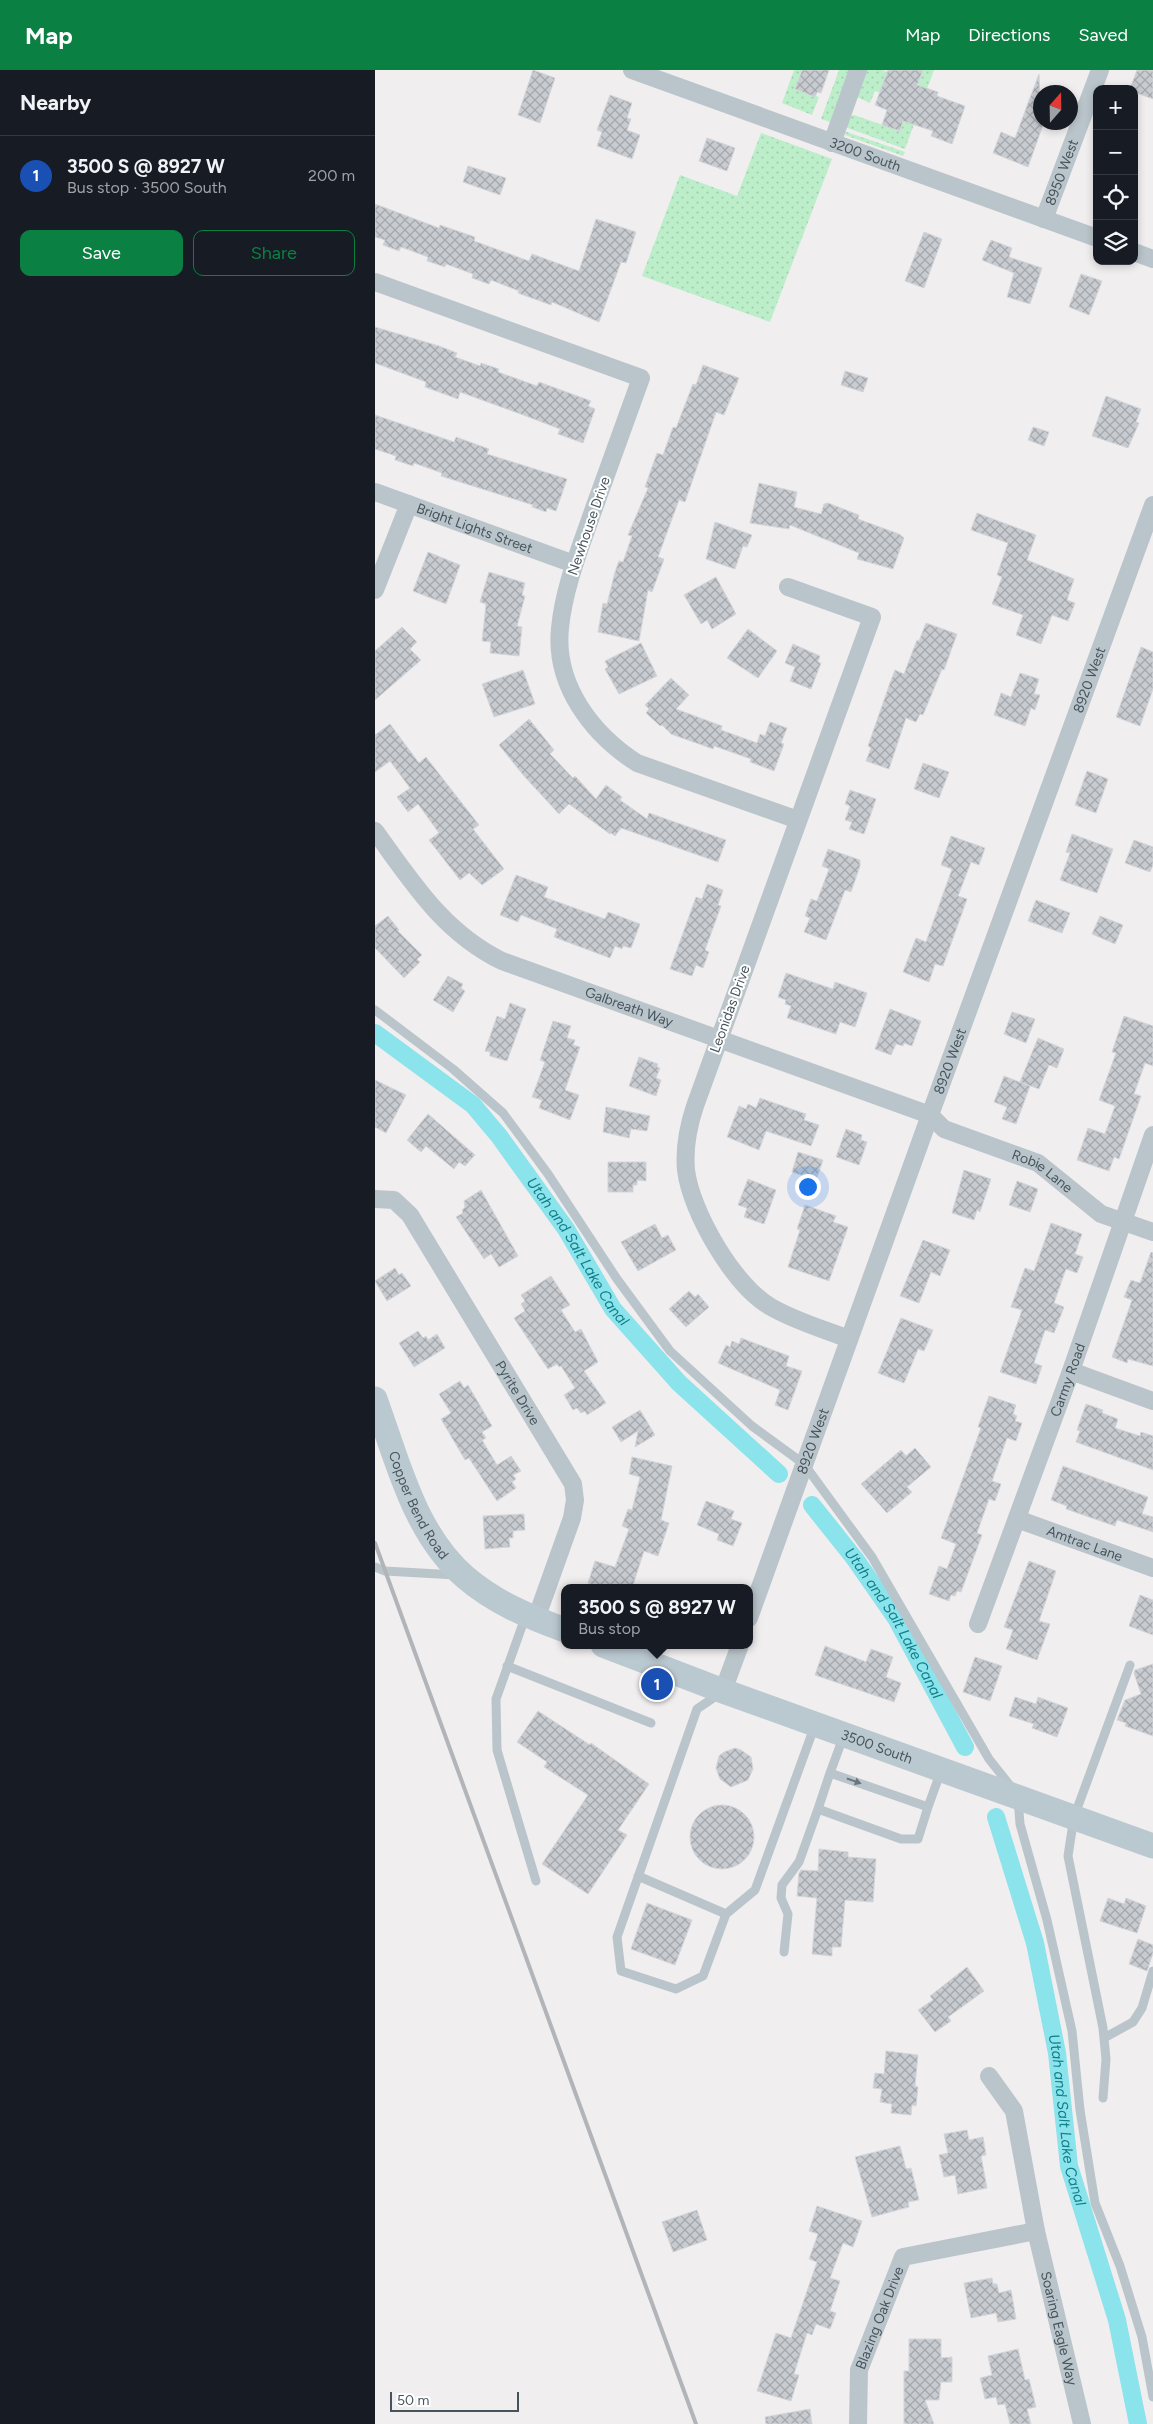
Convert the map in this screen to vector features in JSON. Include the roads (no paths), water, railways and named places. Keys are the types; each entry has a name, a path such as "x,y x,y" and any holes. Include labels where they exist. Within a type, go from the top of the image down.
{"street":[{"name":"3200 South","path":"633,70 1093,237"},
{"path":"832,143 858,70"},
{"name":"8950 West","path":"1045,219 1100,70"},
{"path":"1138,253 1153,259"},
{"name":"Newhouse Drive","path":"375,282 641,378 574,564 563,606 560,646 571,691 590,723 618,751 637,763 797,820"},
{"name":"Bright Lights Street","path":"375,492 574,564"},
{"path":"375,590 409,504"},
{"name":"8920 West","path":"753,1607 1153,505"},
{"name":"Leonidas Drive","path":"788,587 872,617 797,820 689,1125 686,1146 686,1170 692,1195 721,1253 734,1272 756,1296 788,1315 849,1339"},
{"name":"Galbreath Way","path":"375,831 443,920 464,939 482,951 502,961 930,1116"},
{"name":"Robie Lane","path":"930,1116 945,1129 1038,1163 1101,1214 1123,1220 1153,1232"},
{"name":"Carmy Road","path":"978,1624 1071,1371 1153,1135"},
{"name":"Pyrite Drive","path":"375,1199 394,1200 410,1215 573,1484 575,1500 571,1518 531,1617"},
{"path":"1071,1371 1153,1400"},
{"name":"Copper Bend Road","path":"375,1399 419,1514 437,1545 463,1576"},
{"name":"Amtrac Lane","path":"1017,1519 1153,1568"},
{"path":"463,1576 488,1594 531,1617 561,1628"},
{"name":"3500 South","path":"613,1649 723,1691 1153,1846"},
{"path":"723,1691 739,1649"},
{"name":"Soaring Eagle Way","path":"989,2076 1014,2112 1036,2231 1082,2424"},
{"name":"Blazing Oak Drive","path":"858,2424 859,2370 903,2257 1036,2231"}],"lane":[{"path":"375,1010 453,1069 503,1113 548,1174 617,1279 670,1351 801,1472 872,1557 989,1759 1015,1796 1020,1824 1047,1920 1072,2032 1080,2110 1095,2203 1120,2266 1142,2338 1153,2397"},
{"path":"375,1567 385,1571 463,1576"},
{"path":"531,1617 507,1666 496,1698 497,1750 536,1881"},
{"path":"1103,2098 1106,2058 1104,2038 1068,1856 1074,1817 1130,1665"},
{"path":"507,1666 651,1723"},
{"path":"723,1691 697,1709 617,1936 621,1971 676,1989 703,1976 726,1914 755,1890 816,1724"},
{"path":"784,1952 788,1914 781,1898 782,1885 799,1862 844,1735"},
{"path":"818,1809 901,1839 918,1839 941,1770"},
{"path":"830,1773 928,1807"},
{"path":"638,1876 726,1914"},
{"path":"1104,2038 1133,2022 1142,2008 1153,1971"}],"waterway":[{"name":"Utah and Salt Lake Canal","path":"375,1033 473,1105 499,1136 566,1229 613,1309 679,1383 779,1474"},
{"name":"Utah and Salt Lake Canal","path":"812,1505 855,1559 896,1618 965,1747"},
{"name":"Utah and Salt Lake Canal","path":"996,1817 1035,1943 1057,2053 1069,2166 1117,2320 1138,2424"}],"railway":[{"path":"375,1543 696,2424"}],"place":[{"name":"3500 S @ 8927 W","path":"657,1684"}]}
